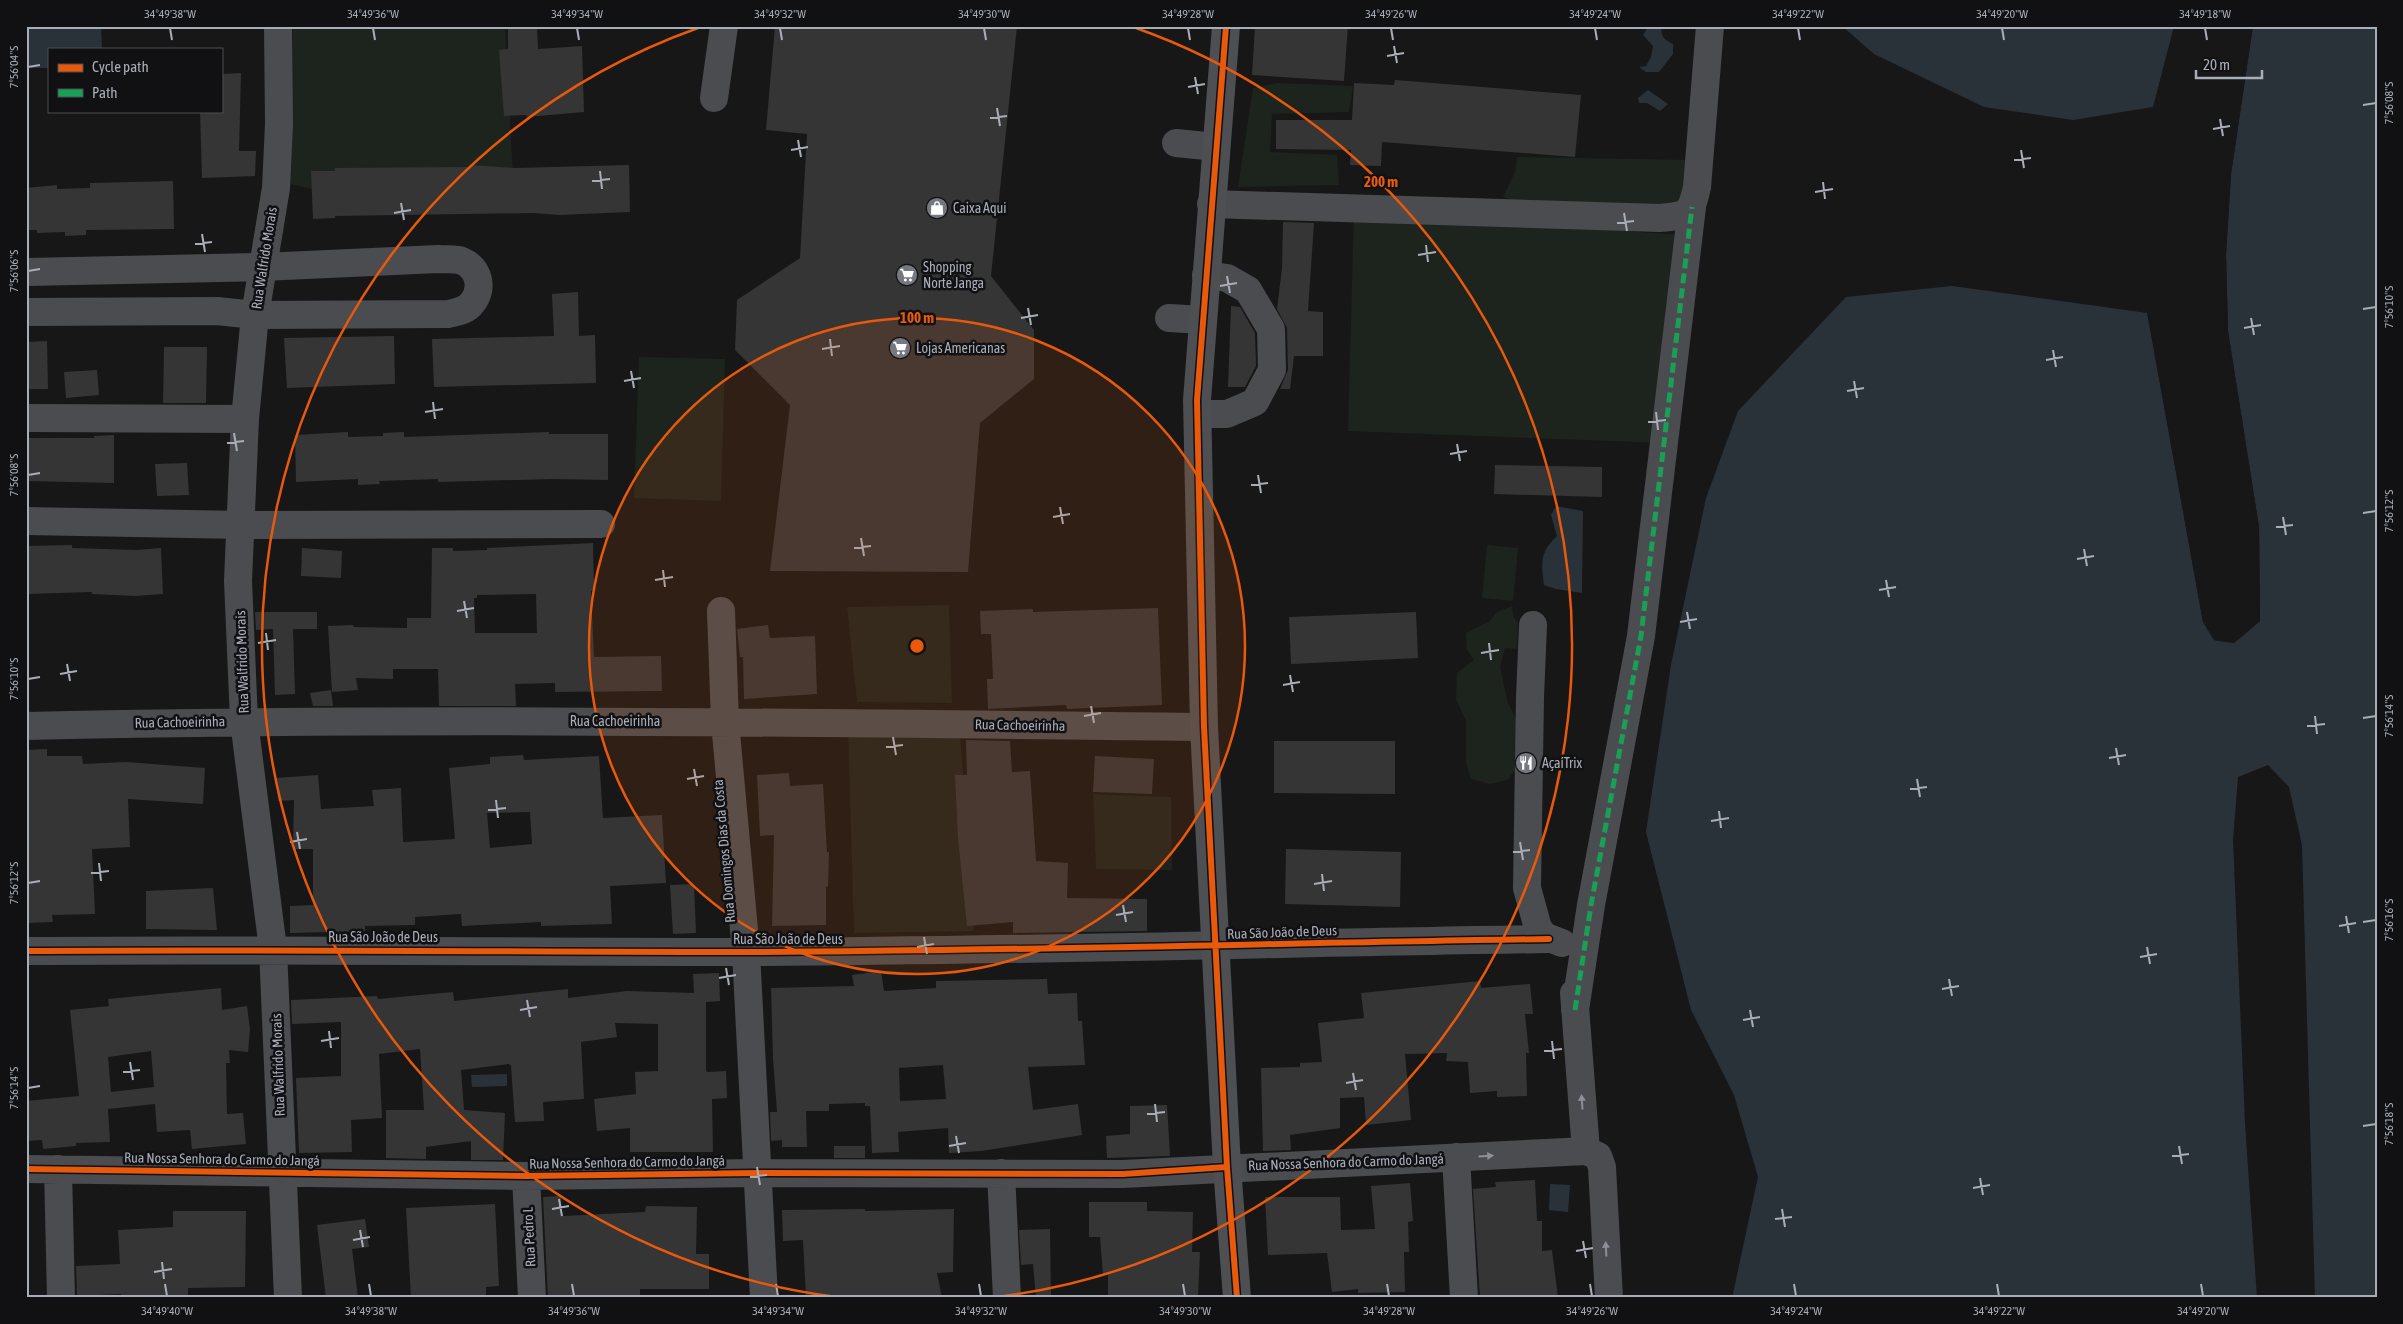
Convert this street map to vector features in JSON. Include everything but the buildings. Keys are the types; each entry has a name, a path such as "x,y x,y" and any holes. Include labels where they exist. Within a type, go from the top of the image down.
{"main road":[{"path":"1226,26 1211,204 1198,414 1204,727 1227,1167 1236,1298"}],"street":[{"name":"Rua Walfrido Morais","path":"278,26 279,124 276,188 255,315 245,419 242,525 238,581 244,721 273,949 288,1298"},
{"path":"714,98 724,26"},
{"path":"1575,1010 1591,905 1641,636 1692,208 1697,186 1710,26"},
{"path":"1176,143 1216,147"},
{"path":"1211,204 1660,218 1681,217 1692,208"},
{"path":"26,272 262,267 461,260 477,273 478,283 477,294 472,303 463,311 448,314 255,315 217,311 26,312"},
{"path":"1198,414 1227,414 1255,402 1272,370 1271,329 1248,290 1227,278 1206,274"},
{"path":"1169,318 1203,320"},
{"path":"26,418 245,419"},
{"path":"26,521 242,525 601,524"},
{"name":"Rua Domingos Dias da Costa","path":"721,611 725,722 746,952 764,1298"},
{"path":"1533,625 1527,888 1538,928 1549,939 1559,940 1568,947 1572,959 1586,1151 1598,1156 1602,1167 1609,1298"},
{"name":"Rua Cachoeirinha","path":"26,726 244,721 725,722 1204,727"},
{"name":"Rua São João de Deus","path":"26,951 273,949 746,952 1216,947 1549,939"},
{"name":"Rua Nossa Senhora do Carmo do Jangá","path":"26,1169 526,1176 758,1173 1123,1174 1227,1167 1586,1151"},
{"path":"1456,1158 1464,1298"},
{"path":"58,1169 61,1298"},
{"path":"1001,1173 1007,1298"},
{"name":"Rua Pedro L","path":"526,1176 532,1298"}],"shaded area":[{"path":"26,26 101,26 102,48 48,48 48,68 26,68"},
{"path":"505,26 513,177 321,191 290,184 293,27"},
{"path":"1649,26 1662,26 1663,37 1673,44 1673,54 1659,72 1646,72 1639,67 1646,66 1651,57 1653,46 1643,35"},
{"path":"1842,26 2174,26 2153,107 2073,120 1984,107 1874,54"},
{"path":"2253,26 2377,26 2377,1298 2315,1298 2302,845 2289,787 2268,765 2238,777 2233,840 2245,1124 2257,1298 1732,1298 1758,1177 1734,1095 1691,1010 1646,832 1671,665 1706,498 1738,411 1846,297 1952,286 2147,313 2203,622 2214,640 2234,643 2260,621 2259,527 2228,331 2226,254 2231,174"},
{"path":"1279,83 1353,86 1349,112 1272,114 1270,152 1337,155 1339,185 1238,187 1253,88"},
{"path":"1648,90 1668,104 1660,111 1647,103 1639,103 1638,98"},
{"path":"1517,157 1688,160 1684,211 1527,205 1503,197 1515,172"},
{"path":"1354,211 1695,236 1665,443 1348,431"},
{"path":"639,357 725,359 721,501 634,498"},
{"path":"1556,506 1583,511 1582,593 1544,585 1543,558 1547,547 1557,536 1551,515"},
{"path":"1487,545 1518,548 1513,601 1482,598"},
{"path":"949,605 952,703 857,702 847,607"},
{"path":"1512,606 1513,616 1518,623 1517,649 1505,648 1500,667 1508,703 1525,736 1521,764 1507,780 1490,784 1471,779 1466,763 1466,721 1456,699 1457,673 1474,660 1467,650 1466,633 1490,621 1497,612"},
{"path":"848,731 960,733 974,931 854,933"},
{"path":"1093,794 1171,797 1172,870 1096,869"},
{"path":"507,1074 507,1086 472,1087 471,1075"},
{"path":"1550,1184 1570,1185 1568,1212 1549,1210"}],"pier":[{"path":"2250,26 2253,26 2231,174 2226,254 2228,331 2259,527 2260,621 2234,643 2214,640 2203,622 2147,310 2206,621 2216,638 2233,640 2258,620 2257,527 2226,332 2223,254 2228,174"}],"marked path":[{"path":"1575,1010 1591,905 1641,636 1692,207"}],"cycle path":[{"path":"1226,26 1197,400 1204,727 1227,1167 1237,1298"},
{"path":"26,951 746,952 1047,949 1549,939"},
{"path":"26,1169 526,1176 758,1173 1123,1174 1227,1167"}],"place":[{"name":"Caixa Aqui","path":"937,208"},
{"name":"Shopping Norte Janga","path":"907,275"},
{"name":"Lojas Americanas","path":"900,348"},
{"name":"AçaíTrix","path":"1526,763"}]}
